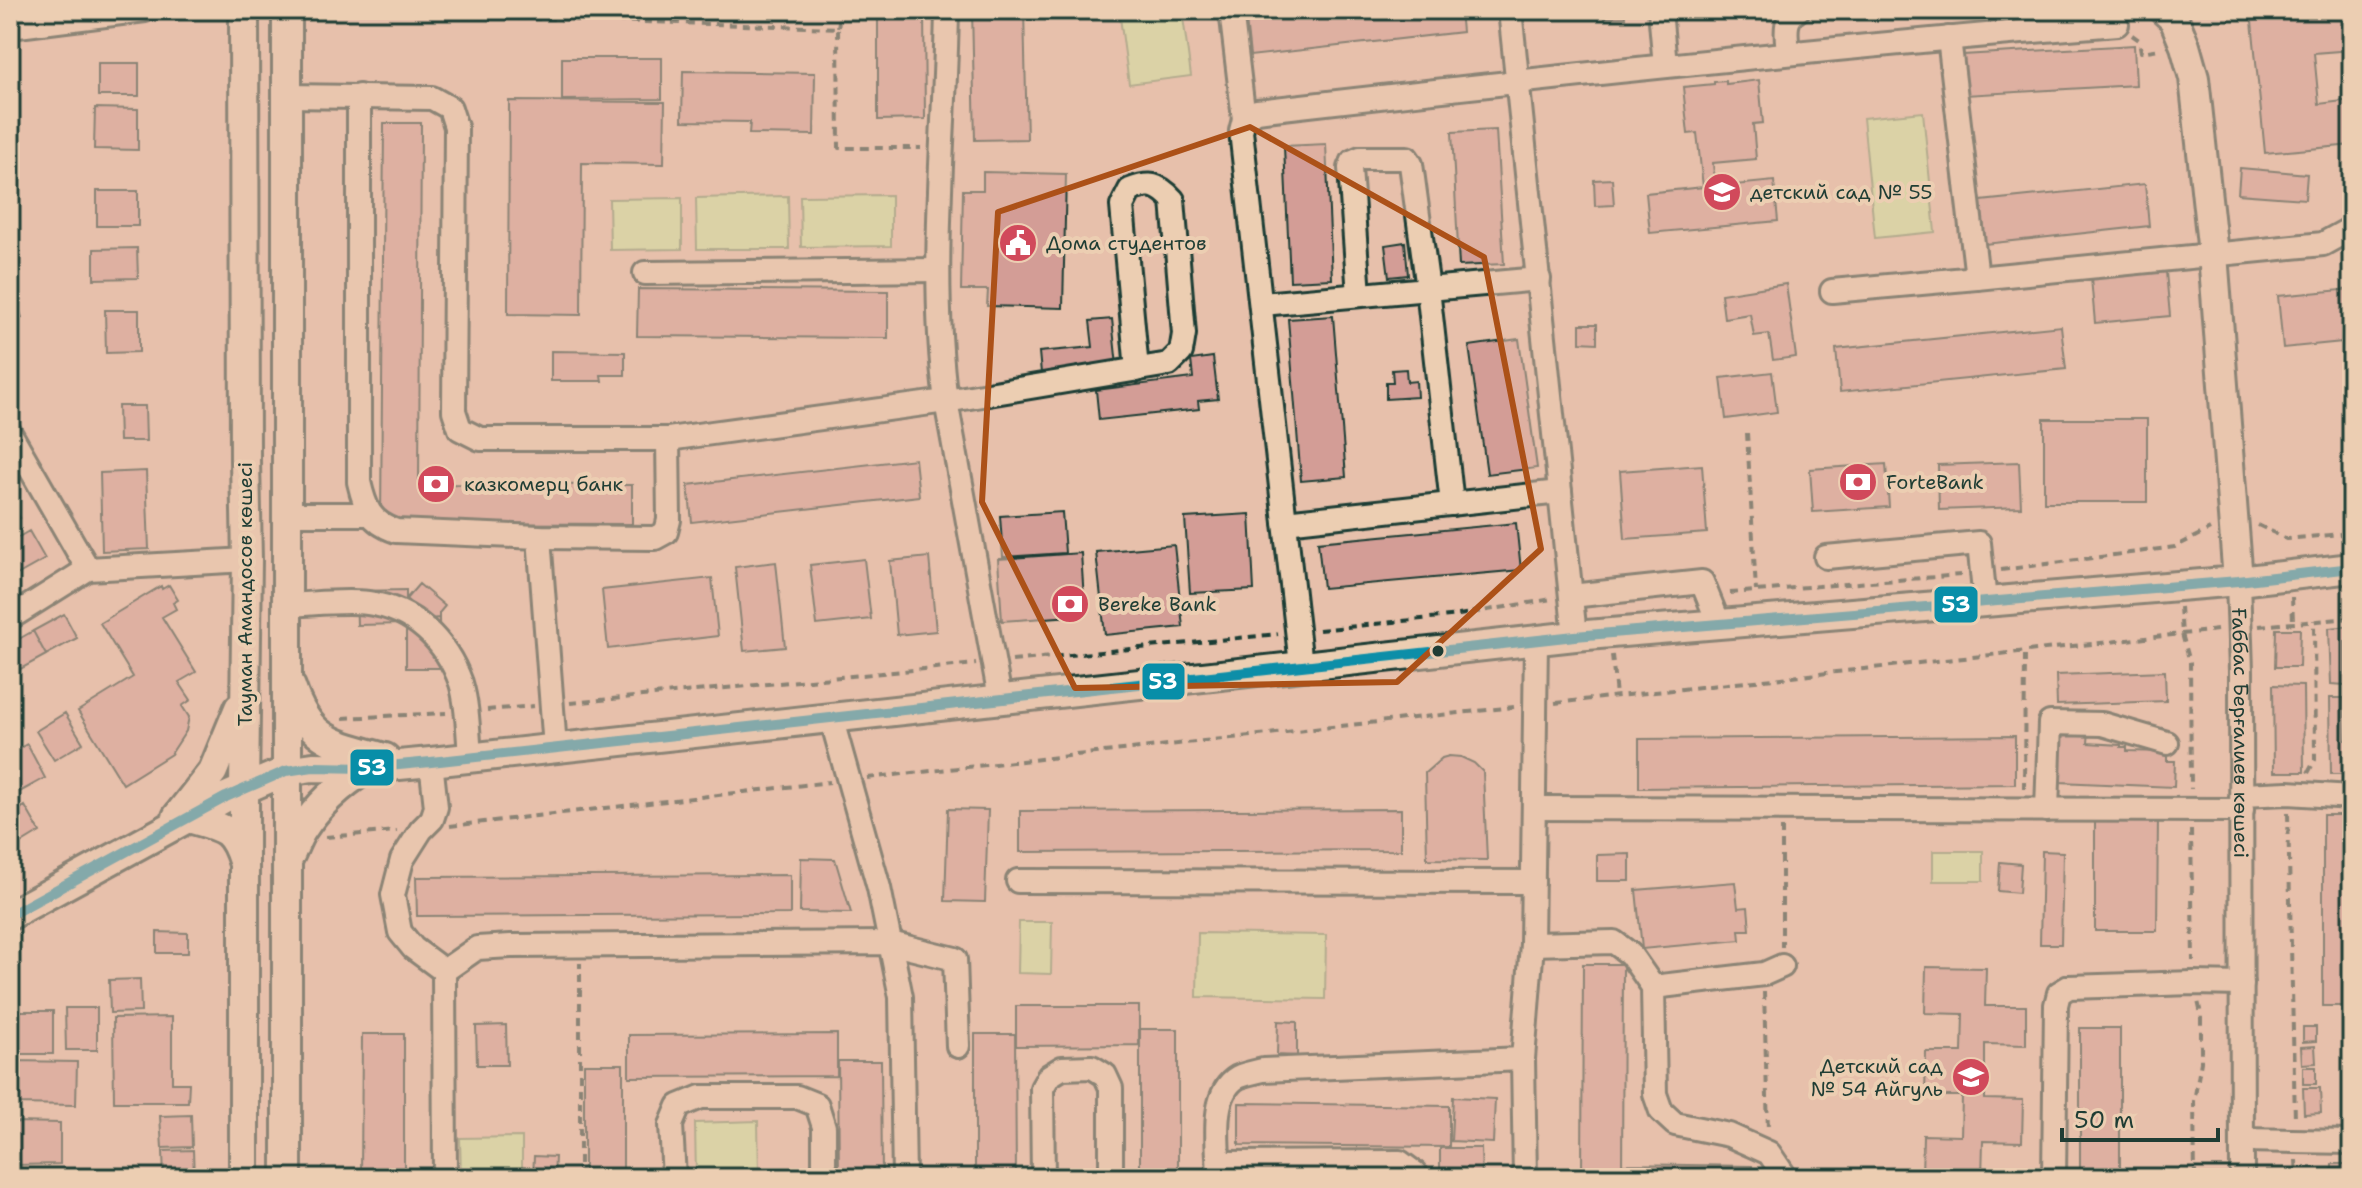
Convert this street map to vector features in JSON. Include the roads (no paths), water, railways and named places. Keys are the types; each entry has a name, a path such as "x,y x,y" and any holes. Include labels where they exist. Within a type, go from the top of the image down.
{"main road":[{"name":"Тауман Амандосов көшесі","path":"244,10 247,560 244,1178"},
{"name":"Тауман Амандосов көшесі","path":"287,10 287,1178"},
{"name":"Ғаббас Берғалиев көшесі","path":"2173,13 2194,78 2213,254 2238,581"},
{"path":"10,915 226,797 286,771 418,763 1575,636 2238,581 2352,568"},
{"path":"287,674 298,707 309,726 328,740 349,748 418,763"},
{"path":"178,824 213,771 246,690"},
{"path":"287,861 308,823 345,781 367,768"},
{"path":"178,824 221,827 237,842 244,863"}],"street":[{"path":"10,27 145,10"},
{"path":"947,10 938,270 940,356 1000,698"},
{"path":"1231,10 1244,119 1241,131 1301,665"},
{"path":"1510,10 1575,636"},
{"path":"1660,10 1665,66"},
{"path":"1788,53 1786,23 1789,15 1798,10"},
{"path":"1244,119 1257,111 1518,81 2117,24"},
{"path":"1949,38 1977,278"},
{"path":"287,96 432,98 450,108 456,127 454,411 460,429 480,439 668,439 946,401 1137,370 1169,364 1181,352 1184,334 1173,200 1162,188 1145,184 1130,190 1122,206 1137,370"},
{"path":"359,96 359,482 363,499 379,525 396,531 655,538 666,532 669,520 668,439"},
{"path":"1359,295 1350,168 1353,161 1360,158 1401,156 1411,164 1452,504"},
{"path":"1832,291 2323,244 2352,228"},
{"path":"645,273 938,270"},
{"path":"1262,304 1539,279"},
{"path":"10,433 88,569"},
{"path":"1285,522 1560,492"},
{"path":"288,514 370,514"},
{"path":"539,537 555,748"},
{"path":"1826,557 1979,543 1985,602"},
{"path":"10,618 88,569 247,560"},
{"name":"Ғаббас Берғалиев көшесі","path":"2238,581 2242,803 2242,1178"},
{"path":"1571,596 1702,582 1719,624"},
{"path":"288,605 365,603 392,607 423,625 445,649 461,685 470,757"},
{"path":"1525,1178 1523,1059 1532,944 1536,641"},
{"path":"831,717 879,888 901,997 904,1178"},
{"path":"2047,810 2050,723 2102,724 2167,743"},
{"path":"418,763 436,807 432,819 402,860 393,895 400,932 413,948 444,971"},
{"path":"1534,808 2191,811 2288,793 2352,797"},
{"path":"1018,881 1533,882"},
{"path":"1532,944 1614,942 1630,954 1653,987 1655,1094 1661,1111 1675,1124 1729,1135 1769,1153 1786,1178"},
{"path":"444,971 477,948 890,943 955,959 958,1046"},
{"path":"1653,987 1773,970"},
{"path":"444,971 445,1178"},
{"path":"2054,1178 2056,1005 2059,993 2069,987 2242,984"},
{"path":"1417,1178 1400,1162 1219,1170 1218,1106 1225,1090 1237,1078 1263,1070 1523,1059"},
{"path":"1043,1178 1042,1088 1049,1076 1062,1068 1092,1067 1105,1075 1111,1088 1111,1178"},
{"path":"674,1178 671,1125 679,1106 701,1097 797,1097 817,1105 824,1127 824,1178"},
{"path":"2242,1140 2352,1142"}],"place":[{"name":"детский сад № 55","path":"1722,192"},
{"name":"Дома студентов","path":"1018,243"},
{"name":"ForteBank","path":"1858,482"},
{"name":"казкомерц банк","path":"436,484"},
{"name":"Bereke Bank","path":"1070,604"},
{"name":"Детский сад № 54 Айгуль","path":"1971,1077"}]}
